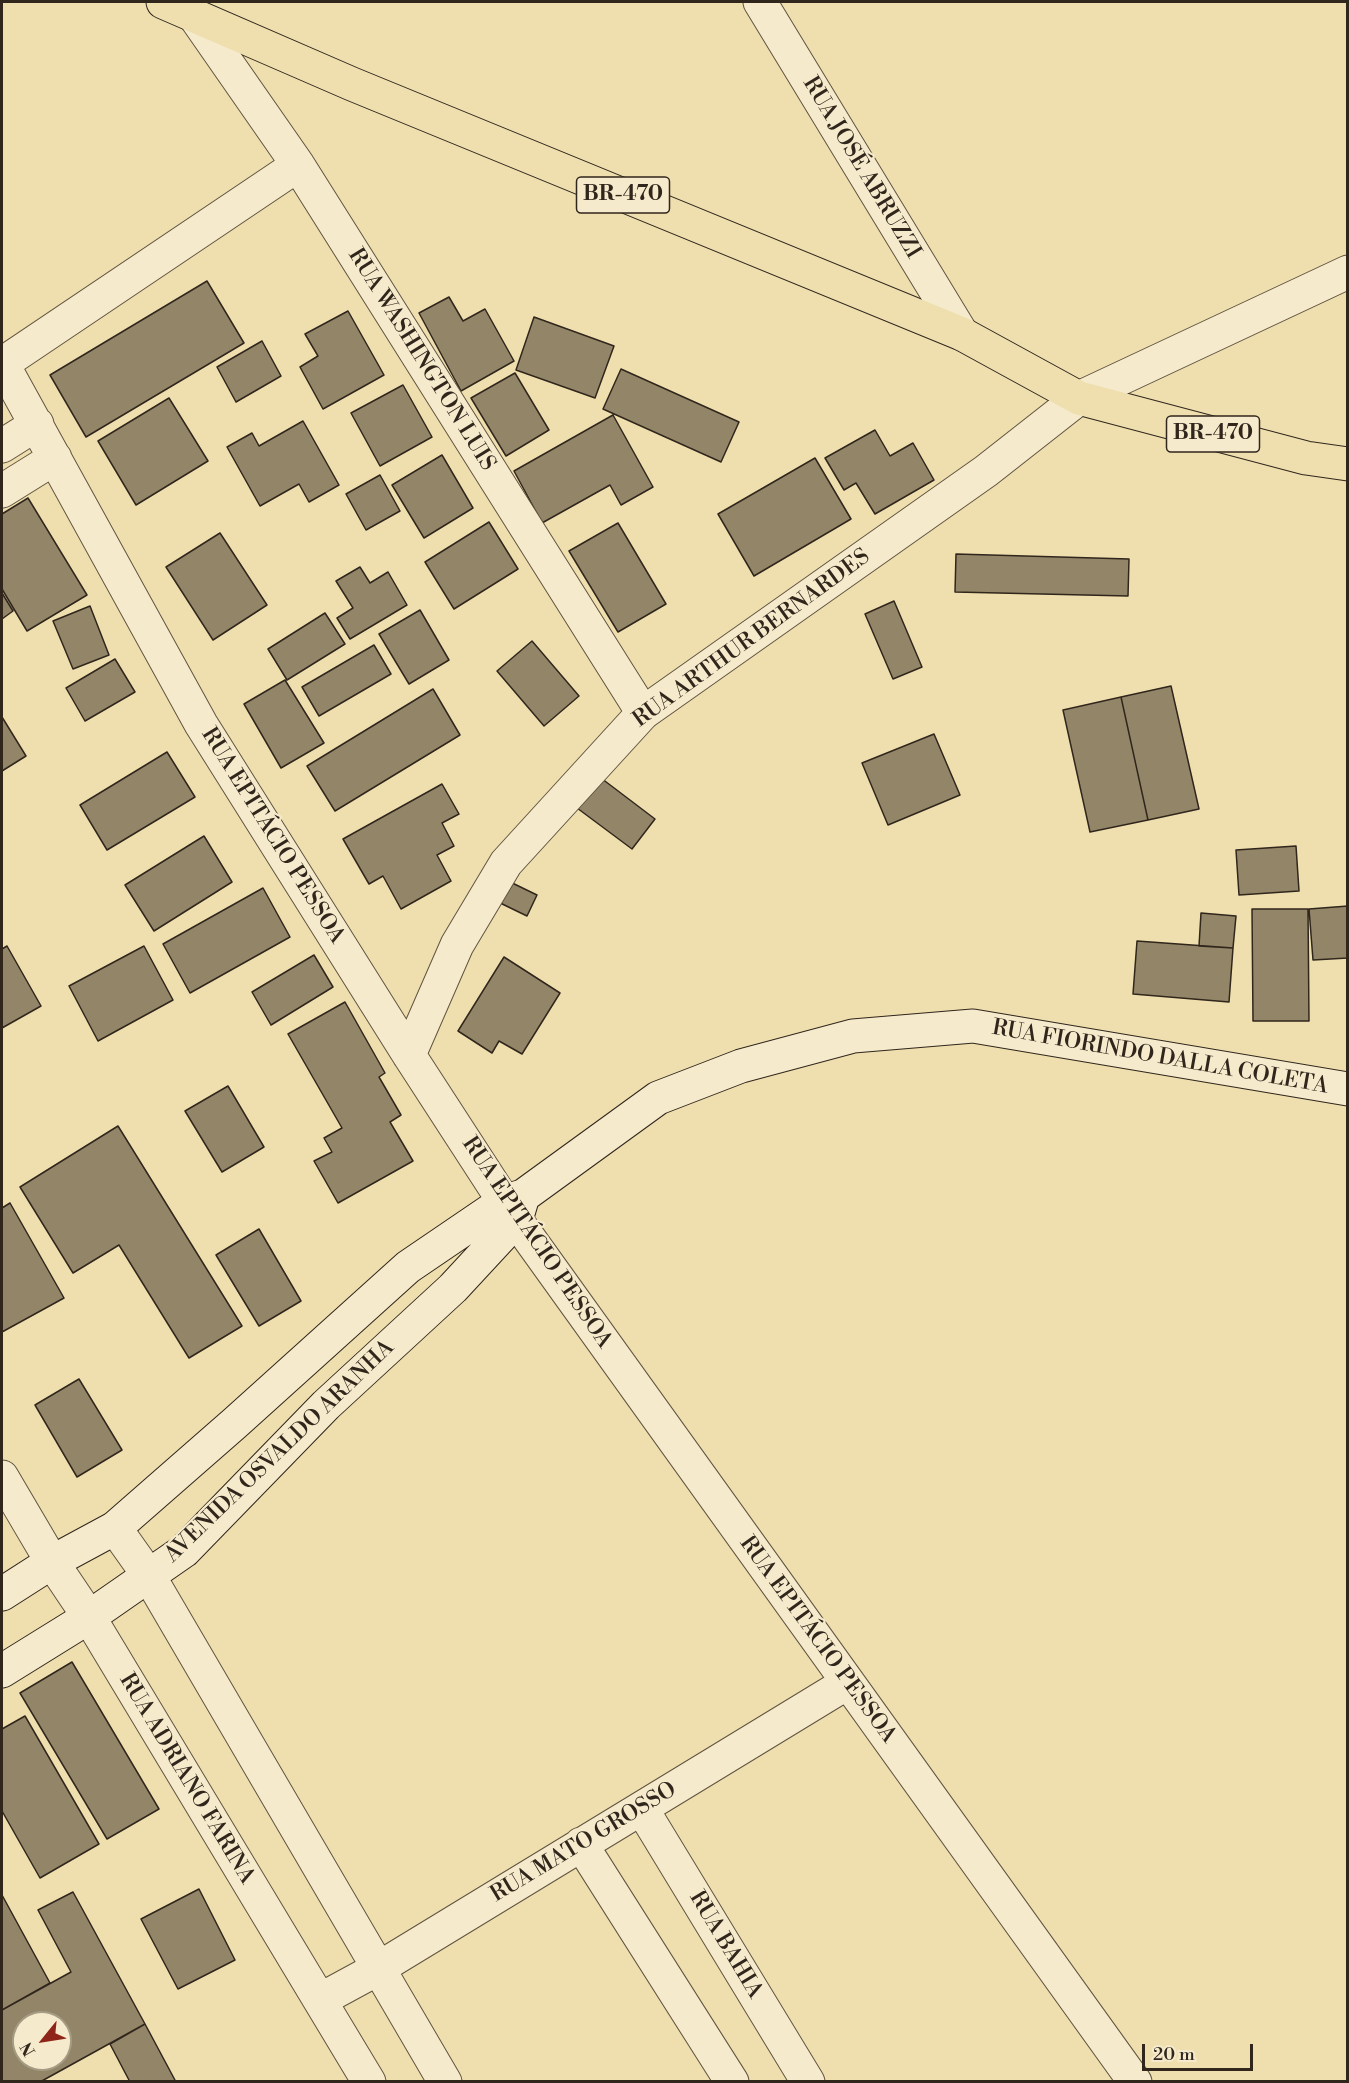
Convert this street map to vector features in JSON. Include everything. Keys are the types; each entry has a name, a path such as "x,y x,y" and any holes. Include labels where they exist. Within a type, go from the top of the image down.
{"highway":[{"name":"BR-470","path":"180,5 352,84 962,334 1079,398 1306,458 1347,464"}],"street":[{"name":"RUA JOSÉ ABRUZZI","path":"760,2 962,334"},
{"name":"RUA WASHINGTON LUIS","path":"180,5 298,165 643,713"},
{"path":"2,364 298,165"},
{"name":"RUA ARTHUR BERNARDES","path":"409,1055 458,945 506,862 643,713 986,471 1079,398 1347,272"},
{"name":"RUA EPITÁCIO PESSOA","path":"2,364 201,724 409,1055 847,1683 1135,2082"},
{"path":"2,446 37,424"},
{"path":"2,491 55,458"},
{"name":"RUA FIORINDO DALLA COLETA","path":"973,1026 1347,1089"},
{"name":"AVENIDA OSVALDO ARANHA","path":"2,1594 52,1562 115,1528 408,1267 514,1206 658,1098 741,1066 853,1036 973,1026"},
{"name":"AVENIDA OSVALDO ARANHA","path":"2,1671 80,1605 149,1576 184,1551 326,1406 453,1288 514,1206"},
{"name":"RUA ADRIANO FARINA","path":"2,1477 369,2082"},
{"path":"115,1528 149,1576 445,2082"},
{"name":"RUA MATO GROSSO","path":"320,2000 379,1968 847,1683"},
{"name":"RUA BAHIA","path":"642,1809 808,2082"},
{"path":"581,1844 732,2082"}],"building":[{"path":"207,281 244,343 86,437 50,375"},
{"path":"449,297 463,321 485,309 514,361 461,391 419,313"},
{"path":"348,311 384,375 323,409 300,367 318,356 305,334"},
{"path":"534,317 614,346 595,398 516,370"},
{"path":"262,341 281,376 236,402 217,367"},
{"path":"621,369 739,422 721,462 603,409"},
{"path":"515,373 549,430 506,456 471,398"},
{"path":"403,385 432,437 380,466 351,413"},
{"path":"169,398 208,461 136,505 98,441"},
{"path":"613,415 653,487 621,505 610,485 542,523 514,471"},
{"path":"303,421 339,485 309,502 299,484 260,506 227,447 252,433 259,446"},
{"path":"875,430 890,456 913,443 934,480 875,514 856,483 844,490 825,458"},
{"path":"442,455 473,508 424,538 392,485"},
{"path":"815,458 851,519 754,576 718,514"},
{"path":"380,475 400,511 366,530 346,494"},
{"path":"28,498 87,595 27,631 2,589 2,514"},
{"path":"489,522 518,569 454,609 425,562"},
{"path":"618,523 666,604 618,632 569,551"},
{"path":"220,533 267,605 213,640 166,567"},
{"path":"956,554 1129,559 1128,596 955,592"},
{"path":"360,567 370,583 388,572 407,605 350,639 337,618 353,608 336,581"},
{"path":"2,593 13,611 2,619"},
{"path":"894,601 922,667 893,679 865,614"},
{"path":"90,606 109,655 73,669 53,621"},
{"path":"420,610 449,660 409,684 379,634"},
{"path":"325,613 345,644 287,680 268,649"},
{"path":"532,641 579,696 544,726 497,671"},
{"path":"374,645 391,674 319,716 302,687"},
{"path":"115,659 135,692 85,721 66,688"},
{"path":"285,680 324,743 281,768 244,704"},
{"path":"1171,686 1199,809 1148,820 1121,697"},
{"path":"433,689 460,735 335,811 307,766"},
{"path":"1121,697 1148,820 1090,832 1063,710"},
{"path":"2,717 26,756 2,771"},
{"path":"934,734 960,795 888,825 862,763"},
{"path":"167,752 195,797 107,850 80,805"},
{"path":"597,775 655,819 632,849 573,805"},
{"path":"442,784 459,814 442,823 454,846 437,855 451,881 401,909 383,876 369,884 343,839"},
{"path":"204,836 232,882 154,931 125,885"},
{"path":"1296,846 1299,891 1239,895 1236,850"},
{"path":"504,879 537,895 527,916 494,900"},
{"path":"263,888 290,937 190,993 163,944"},
{"path":"1348,906 1348,958 1313,960 1309,909"},
{"path":"1252,909 1308,909 1309,1021 1253,1021"},
{"path":"1201,913 1236,916 1233,948 1199,946"},
{"path":"1137,941 1233,948 1229,1002 1133,994"},
{"path":"7,946 41,1006 2,1028 2,949"},
{"path":"144,946 173,1000 98,1041 69,986"},
{"path":"314,955 333,987 271,1025 252,992"},
{"path":"504,957 560,993 522,1054 499,1041 492,1053 458,1031"},
{"path":"345,1002 385,1073 379,1077 401,1115 390,1122 413,1161 338,1203 314,1161 332,1152 324,1138 342,1128 288,1034"},
{"path":"228,1086 264,1147 222,1172 185,1111"},
{"path":"118,1126 242,1326 189,1358 119,1245 73,1273 20,1187"},
{"path":"10,1203 64,1298 2,1332 2,1208"},
{"path":"259,1229 301,1301 259,1326 216,1255"},
{"path":"79,1379 122,1450 77,1477 35,1405"},
{"path":"72,1662 159,1809 107,1839 20,1693"},
{"path":"25,1716 99,1844 40,1878 2,1811 2,1729"},
{"path":"199,1889 235,1960 178,1989 141,1919"},
{"path":"73,1892 145,2024 72,2064 72,2011 12,2011 12,2071 60,2071 40,2082 2,2082 2,2010 71,1972 38,1910"},
{"path":"2,1895 50,1983 2,2010"},
{"path":"145,2024 176,2082 130,2082 110,2044"}]}
